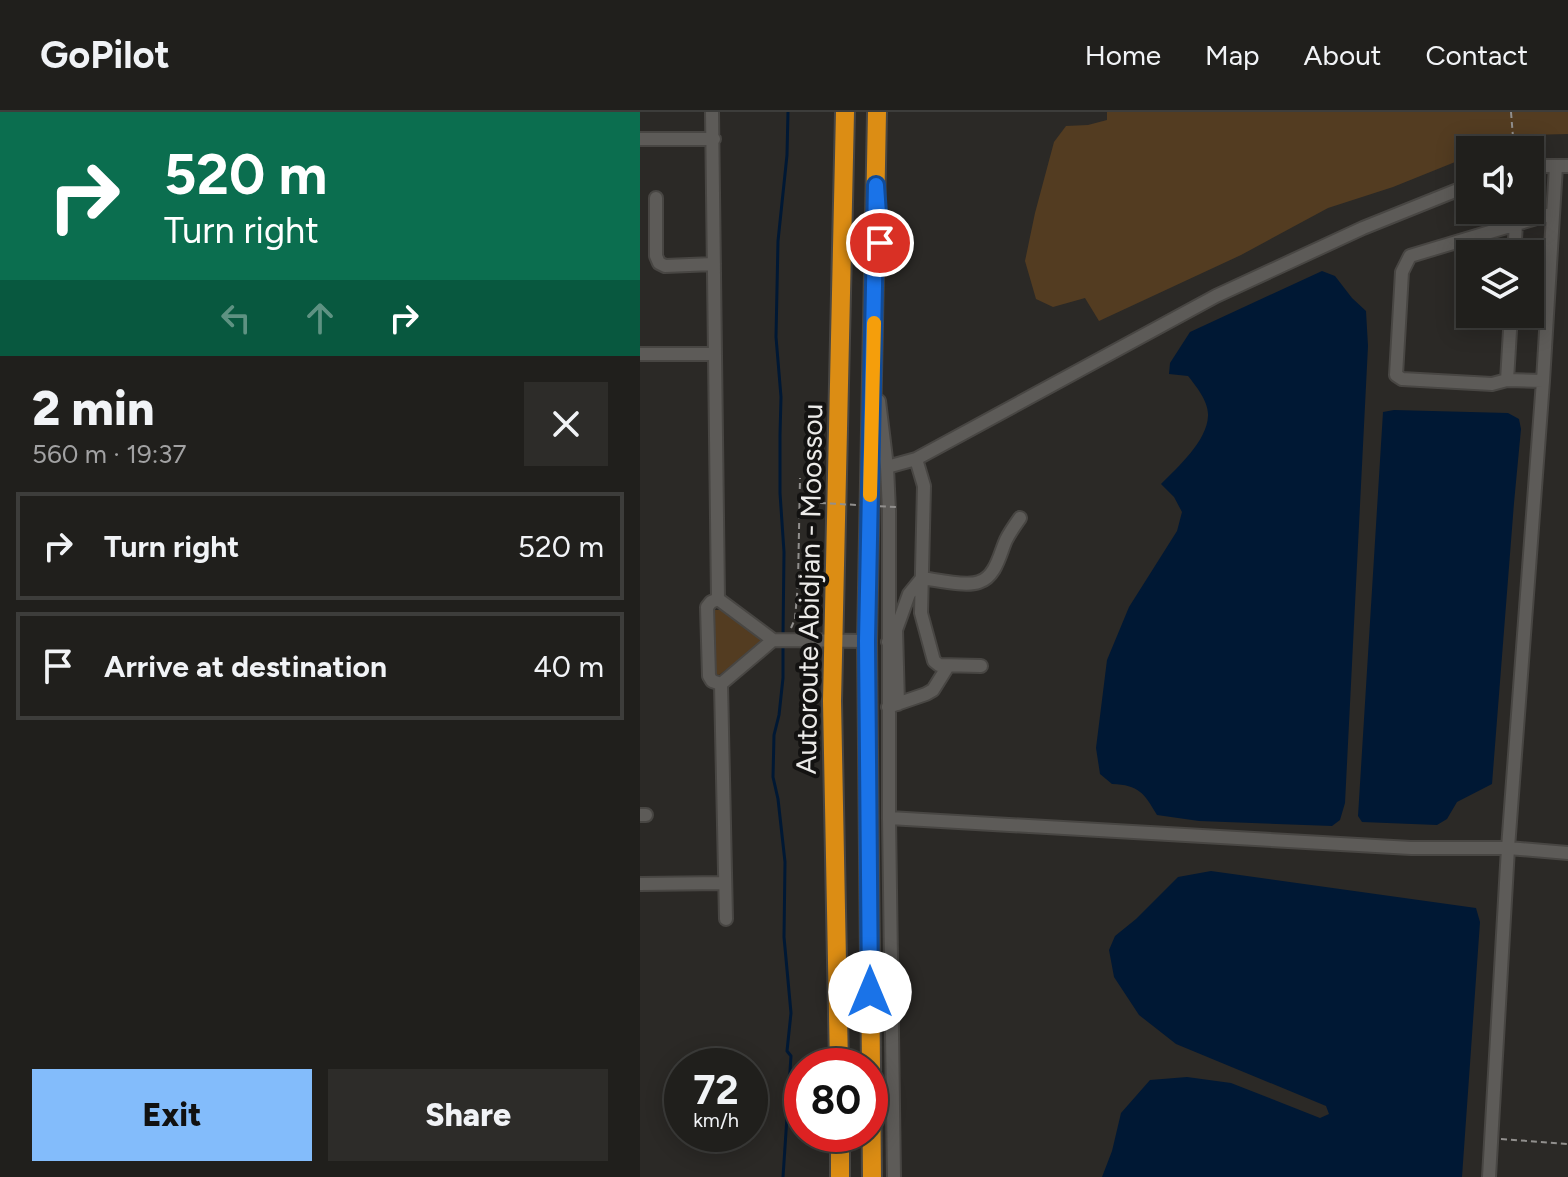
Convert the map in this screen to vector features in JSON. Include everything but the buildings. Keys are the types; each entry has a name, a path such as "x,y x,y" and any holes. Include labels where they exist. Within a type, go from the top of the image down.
{"highway":[{"name":"Autoroute Abidjan - Moossou","path":"839,1048 832,701 845,112"},
{"path":"872,1177 867,641 877,112"},
{"path":"840,1152 840,1177"}],"street":[{"path":"712,112 718,599"},
{"path":"640,139 714,139"},
{"path":"1489,1177 1508,848 1553,213 1562,166"},
{"path":"876,185 880,243 879,400 887,467 888,642 893,706"},
{"path":"887,467 916,459 1216,296 1363,228 1456,191"},
{"path":"656,198 656,256 659,263 665,266 714,264"},
{"path":"1544,216 1553,213"},
{"path":"1515,240 1516,224 1410,256 1402,272 1396,375 1402,379 1492,384 1507,380 1543,381"},
{"path":"1507,380 1510,328"},
{"path":"640,354 714,354"},
{"path":"916,459 924,486 921,613 934,661 948,666 981,666"},
{"path":"922,578 960,583 984,580 1020,518"},
{"path":"888,642 896,630 909,594 922,578"},
{"path":"718,599 779,640 867,641"},
{"path":"718,599 707,607 709,676 712,681 721,684"},
{"path":"888,599 905,603 921,613"},
{"path":"894,1177 889,818 896,630"},
{"path":"721,684 779,640"},
{"path":"893,706 933,690 948,666"},
{"path":"721,684 726,919"},
{"path":"889,818 1411,848 1508,848 1568,853"},
{"path":"640,884 724,883"}],"path":[{"path":"1511,112 1513,136"},
{"path":"779,640 795,619 800,478"},
{"path":"800,502 896,507"},
{"path":"1492,1138 1568,1144"}],"shaded area":[{"path":"1107,112 1568,112 1568,134 1456,136 1456,162 1328,208 1241,255 1099,321 1085,298 1053,307 1036,299 1025,261 1054,142 1066,126 1107,120"},
{"path":"715,610 722,610 761,641 719,675 714,674 712,615"}],"water":[{"path":"1322,271 1335,276 1366,311 1368,346 1345,803 1340,820 1332,826 1199,821 1157,815 1135,788 1112,784 1100,774 1096,748 1107,660 1129,607 1177,531 1182,512 1174,497 1161,484 1203,435 1208,416 1201,394 1188,376 1169,374 1170,363 1190,332"},
{"path":"1383,412 1508,413 1519,419 1521,429 1492,784 1457,802 1447,819 1437,825 1362,822 1358,816"},
{"path":"1211,871 1476,908 1480,922 1462,1177 1102,1177 1121,1113 1150,1080 1187,1077 1231,1083 1320,1118 1329,1114 1326,1106 1176,1044 1139,1015 1114,977 1109,950 1115,936 1178,877"}],"waterway":[{"path":"783,635 781,397 776,337 778,241 788,112"},
{"path":"783,643 783,678 774,735 773,777 785,862 784,937 791,1013 783,1177"}],"slow traffic":[{"path":"870,495 874,323"}],"route":[{"path":"870,992 867,641 876,185 880,243"}]}
